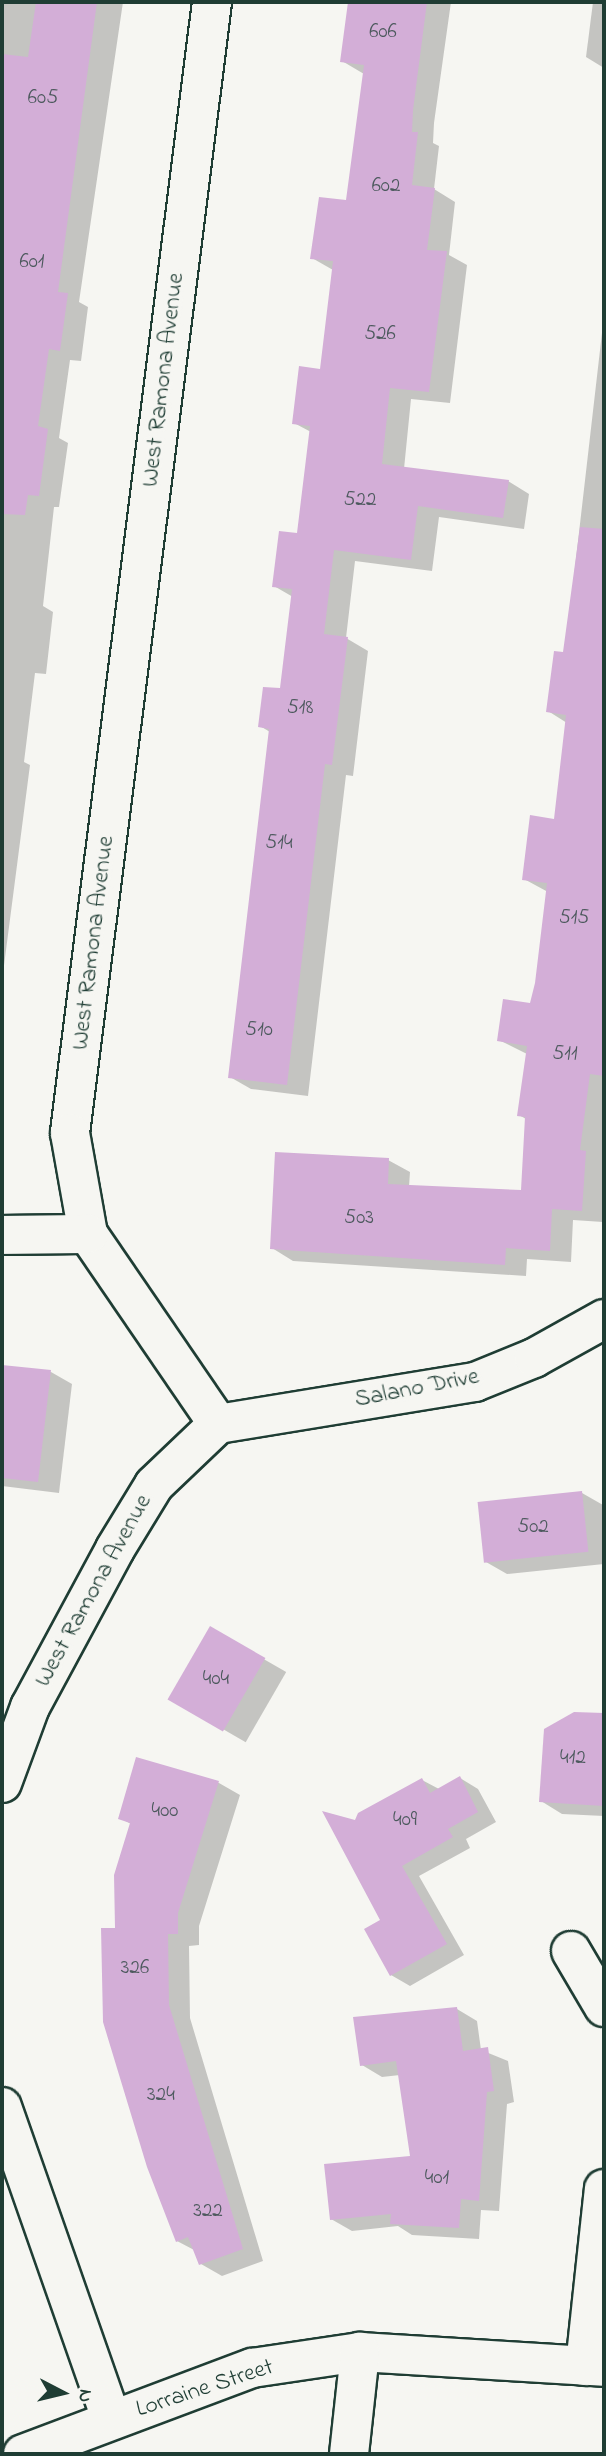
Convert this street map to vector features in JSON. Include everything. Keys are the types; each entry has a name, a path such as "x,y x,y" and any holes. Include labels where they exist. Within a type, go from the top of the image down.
{"street":[{"name":"West Ramona Avenue","path":"2,1783 30,1707 115,1549 154,1485 218,1424 88,1234 70,1133 212,2"},
{"path":"2,1235 88,1234"},
{"name":"Salano Drive","path":"218,1424 475,1382 534,1358 604,1319"},
{"path":"571,1951 604,2007"},
{"path":"2,2107 111,2419"},
{"path":"595,2367 604,2189"},
{"path":"349,2454 359,2352"},
{"name":"Lorraine Street","path":"23,2454 252,2368 359,2352 595,2367"}],"building":[{"path":"36,2 97,2 58,292 68,293 60,351 49,349 38,426 48,429 39,496 28,495 25,515 2,514 2,54 28,57"},
{"path":"348,2 427,2 413,110 412,132 418,132 412,185 435,188 427,250 447,251 429,392 390,388 382,464 509,480 503,518 418,506 411,560 334,550 324,634 348,637 332,765 325,764 287,1085 228,1078 269,729 258,727 263,687 280,688 292,589 272,587 279,531 297,533 310,426 292,424 299,366 320,369 333,261 310,259 319,197 346,200 364,65 340,62"},
{"path":"580,527 604,529 604,1076 590,1074 580,1150 586,1151 582,1211 552,1209 550,1251 506,1248 505,1265 270,1249 275,1152 389,1158 388,1184 521,1190 525,1117 517,1116 527,1046 497,1041 503,999 530,1003 535,983 547,883 522,880 530,815 554,819 566,715 546,712 554,651 563,652"},
{"path":"2,1365 51,1370 38,1482 2,1478"},
{"path":"582,1491 588,1552 484,1563 478,1502"},
{"path":"210,1626 265,1658 223,1732 168,1700"},
{"path":"574,1712 604,1713 604,1806 539,1802 544,1729"},
{"path":"136,1757 219,1781 178,1913 178,1934 168,1934 169,2005 243,2249 199,2265 188,2237 176,2242 147,2167 103,2022 101,1928 115,1928 114,1875 130,1823 118,1819"},
{"path":"460,1776 478,1812 448,1829 453,1837 402,1866 447,1944 390,1976 364,1929 380,1920 322,1811 355,1820 358,1813 422,1778 430,1793"},
{"path":"457,2007 463,2051 488,2047 494,2091 487,2092 479,2201 461,2199 459,2228 390,2224 391,2214 330,2220 324,2164 410,2156 396,2061 360,2066 353,2017"}]}
